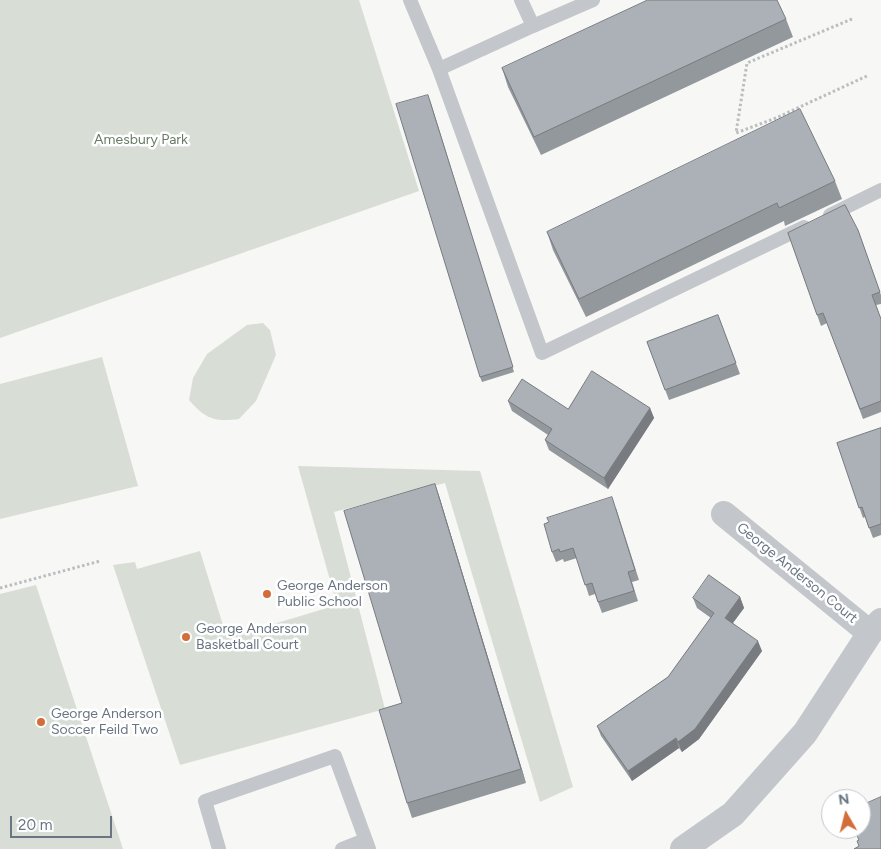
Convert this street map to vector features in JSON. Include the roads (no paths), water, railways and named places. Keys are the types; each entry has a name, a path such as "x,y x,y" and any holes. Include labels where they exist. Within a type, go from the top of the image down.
{"street":[{"name":"George Anderson Court","path":"724,514 875,627"},
{"path":"683,849 732,814 805,733 875,627"}],"lane":[{"path":"410,0 439,69 542,353 881,190"},
{"path":"521,0 533,26"},
{"path":"439,69 593,0"},
{"path":"219,849 205,801 335,756 367,845 342,849"}],"place":[{"name":"George Anderson Public School","path":"267,594"},
{"name":"George Anderson Basketball Court","path":"186,637"},
{"name":"George Anderson Soccer Feild Two","path":"41,722"}],"park label":[{"name":"Amesbury Park","path":"141,140"}]}
